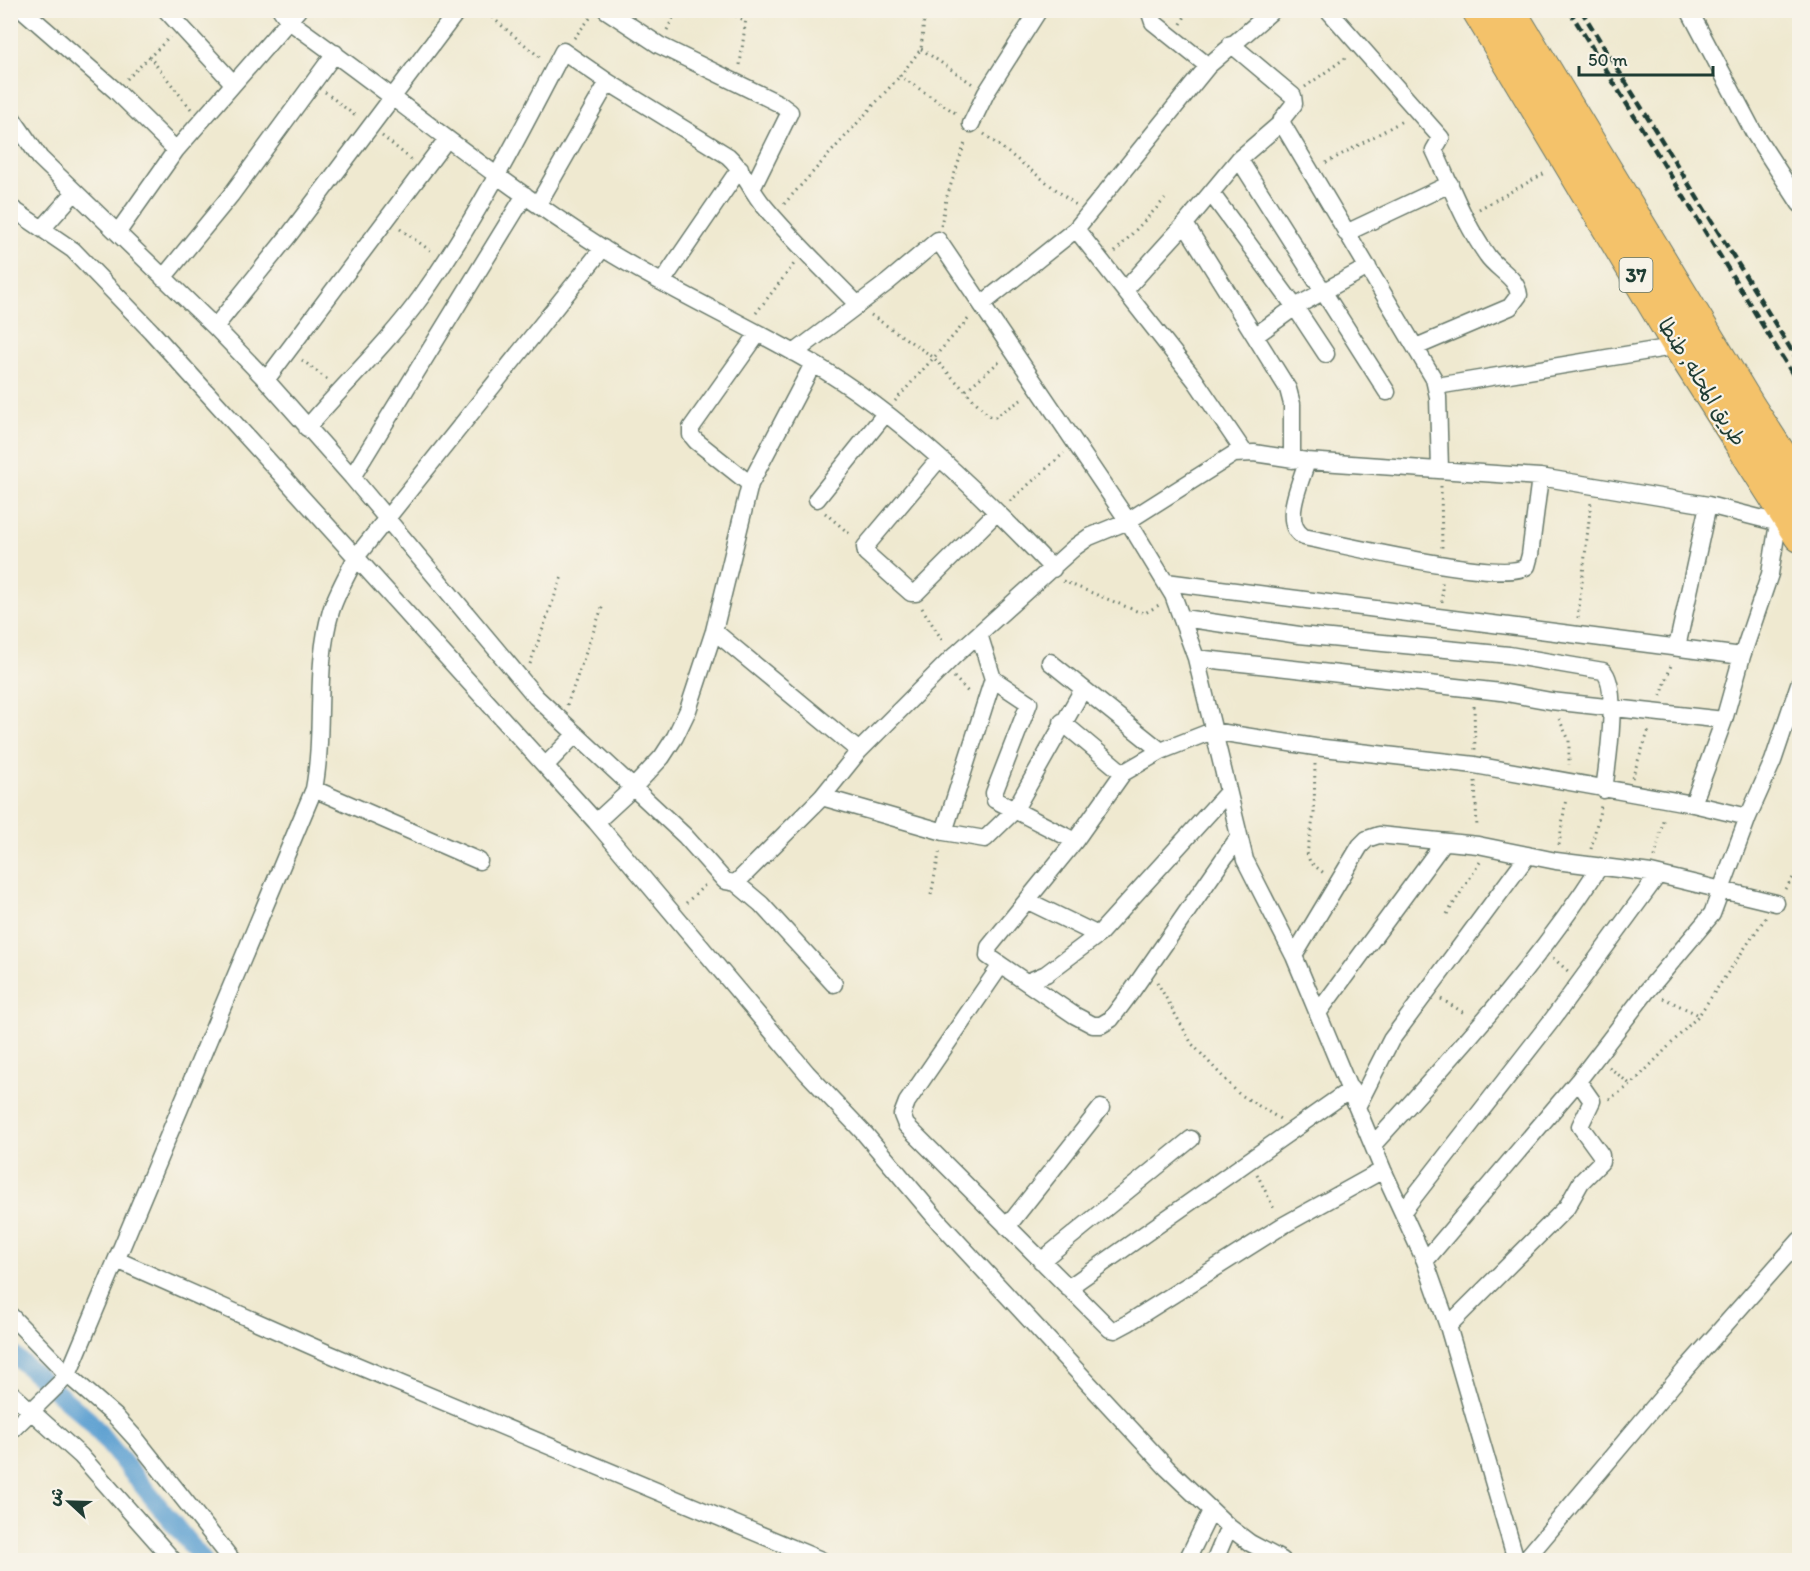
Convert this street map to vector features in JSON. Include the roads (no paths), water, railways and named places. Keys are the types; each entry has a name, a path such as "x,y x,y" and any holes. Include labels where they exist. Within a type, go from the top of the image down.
{"highway":[{"name":"طريق المحله, طنطا","path":"1478,10 1679,346 1792,525"},
{"name":"طريق المحله, طنطا","path":"1509,10 1750,408 1800,485"}],"street":[{"path":"23,10 116,91 176,150"},
{"path":"166,10 233,83"},
{"path":"215,327 458,10"},
{"path":"606,10 659,45 736,82 790,112 752,189"},
{"path":"971,124 986,93 1039,10"},
{"path":"1149,10 1153,22 1208,66"},
{"path":"982,304 1076,229 1208,66 1273,10"},
{"path":"1328,10 1441,138 1434,150 1463,217 1490,259 1518,287 1519,295 1510,307 1416,347"},
{"path":"1689,10 1754,133 1800,204"},
{"path":"118,232 176,150 289,14 335,53 447,139 603,248 813,364 885,414 939,459 996,513 1050,572"},
{"path":"1125,290 1185,224 1239,159 1281,122 1294,104 1293,96 1231,44"},
{"path":"307,428 393,331 445,261 497,174 563,51 608,82 728,156 740,168 752,189 773,216 858,305"},
{"path":"163,278 314,84 335,53"},
{"path":"352,477 608,82"},
{"path":"10,115 40,158 215,327 266,380 352,477 524,682 561,721 685,836 725,881 736,883 761,904 834,984"},
{"path":"1281,122 1437,386 1440,469"},
{"path":"266,380 447,139"},
{"path":"1239,159 1387,392"},
{"path":"662,282 740,168"},
{"path":"1346,233 1450,184"},
{"path":"42,229 75,192"},
{"path":"1211,193 1295,307 1326,354"},
{"path":"10,207 59,239 90,266 596,822 672,915 941,1224 1211,1511 1250,1543 1282,1560"},
{"path":"1185,224 1284,381 1292,404 1299,460 1292,526 1296,533 1443,565 1514,572 1527,566 1540,477"},
{"path":"1076,229 1195,380 1244,452"},
{"path":"794,353 938,240 1128,521 1169,588 1183,618 1196,658 1238,838 1253,878 1294,956 1358,1105 1383,1170 1425,1261 1448,1326 1516,1560"},
{"path":"10,1432 65,1379 314,789 320,760 324,644 332,610 356,557 603,248"},
{"path":"1255,336 1295,307 1368,267"},
{"path":"750,484 696,441 691,435 691,428 751,331"},
{"path":"1437,386 1679,346"},
{"path":"596,822 634,788 662,757 688,710 714,631 750,484 813,364"},
{"path":"817,499 885,414"},
{"path":"736,883 822,797 859,751 948,662 1089,537 1128,521 1222,462 1244,452 1299,460 1540,477 1708,505 1792,525 1774,562 1742,656 1724,720 1693,804"},
{"path":"939,459 865,547 866,553 913,593 918,591 996,513"},
{"path":"1677,646 1708,505"},
{"path":"1169,588 1442,616 1576,636 1677,646 1742,656"},
{"path":"1183,618 1299,635 1509,655 1599,669 1608,675 1610,680 1612,729 1604,790"},
{"path":"714,631 859,751"},
{"path":"944,832 993,679 979,634"},
{"path":"1196,658 1724,720"},
{"path":"1050,662 1161,751"},
{"path":"993,679 1029,703 994,793 995,800 1075,841"},
{"path":"1425,1261 1578,1081 1647,991 1712,914 1748,817 1773,761 1799,684"},
{"path":"822,797 944,832 985,839 1014,811 1062,722 1083,689"},
{"path":"1062,722 1123,773"},
{"path":"1238,838 1111,1019 1101,1025 1093,1025 1074,1015 988,956 989,947 1029,901 1123,773 1161,751 1212,731 1315,747 1475,765 1604,790 1693,804 1748,817"},
{"path":"545,766 576,734"},
{"path":"314,789 479,861"},
{"path":"1027,982 1046,974 1098,935 1227,793"},
{"path":"1294,956 1360,846 1367,839 1378,835 1484,846 1556,861 1655,874 1776,903"},
{"path":"1318,1013 1444,842"},
{"path":"1358,1105 1387,1046 1528,855"},
{"path":"1373,1145 1482,1023 1543,949 1594,865"},
{"path":"1403,1211 1552,1020 1655,874"},
{"path":"1029,901 1098,935"},
{"path":"1001,965 907,1102 902,1116 906,1125 1107,1328 1115,1330 1282,1226 1383,1170"},
{"path":"1448,1326 1567,1207 1581,1182 1600,1162 1602,1155 1580,1126 1592,1101 1578,1081"},
{"path":"1068,1288 1351,1089"},
{"path":"1007,1227 1101,1108"},
{"path":"1041,1261 1191,1138"},
{"path":"1525,1560 1685,1370 1800,1240"},
{"path":"117,1260 325,1352 821,1560"},
{"path":"10,1315 65,1379 115,1416 136,1439 232,1560"},
{"path":"10,1392 37,1407 173,1560"},
{"path":"1187,1560 1211,1511"},
{"path":"1215,1560 1229,1527"}],"waterway":[{"path":"10,1352 89,1420 203,1560"}],"railway":[{"path":"1569,10 1800,386"},
{"path":"1581,10 1800,364"}]}
